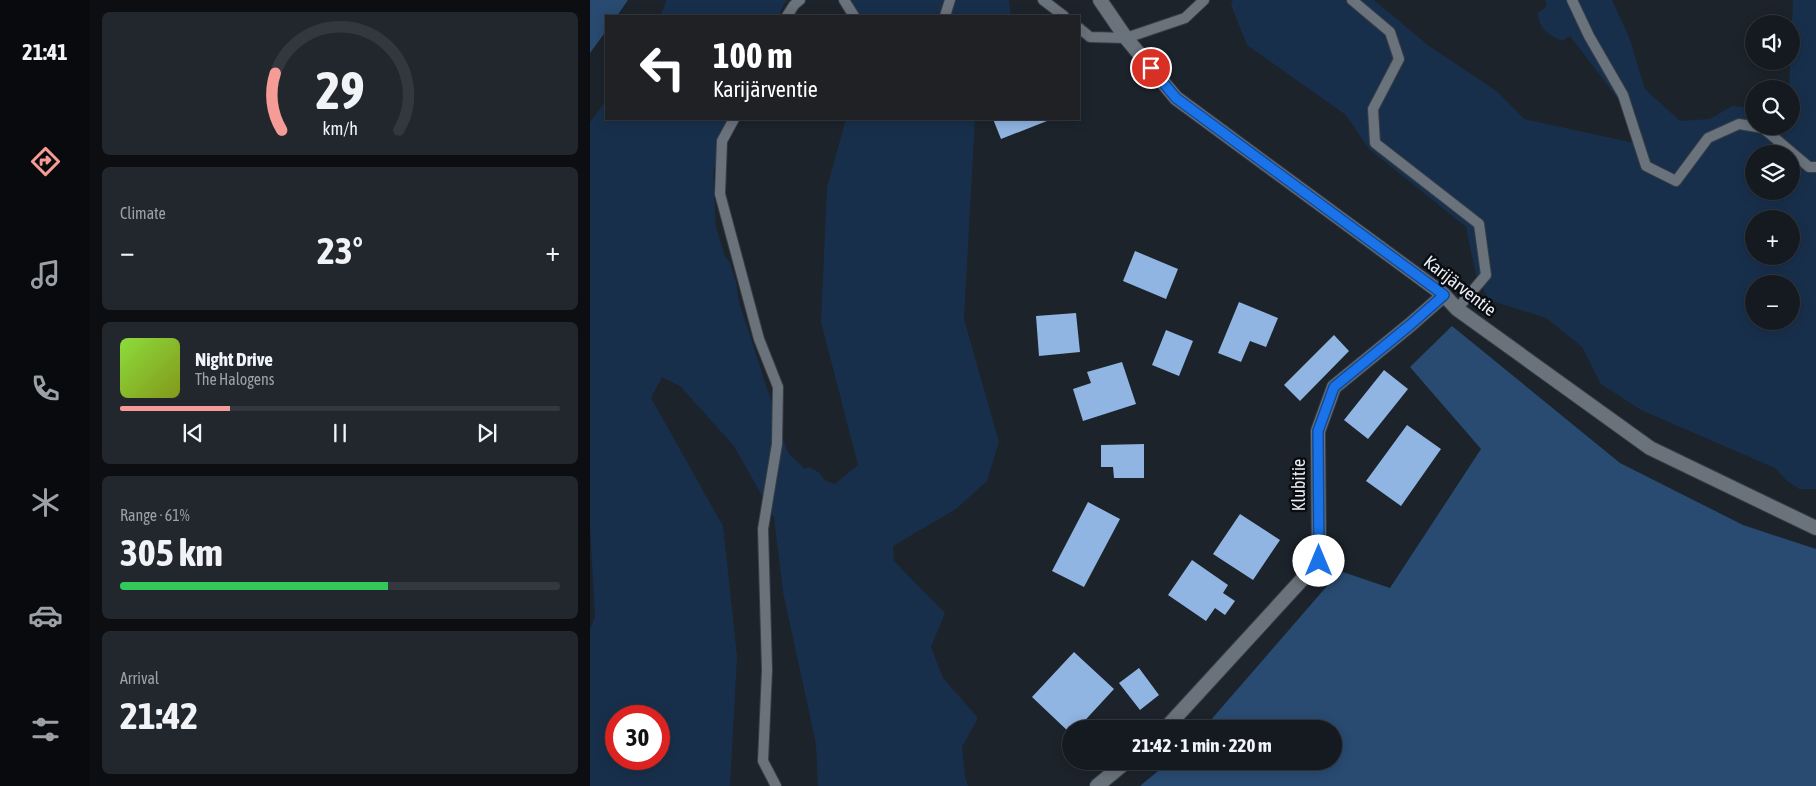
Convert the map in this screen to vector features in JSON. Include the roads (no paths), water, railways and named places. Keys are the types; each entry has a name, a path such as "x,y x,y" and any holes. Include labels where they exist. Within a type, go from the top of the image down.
{"street":[{"name":"Karijärventie","path":"1100,0 1126,38 1176,98 1444,295 1457,309 1650,448 1815,526"},
{"name":"Klubitie","path":"1173,720 1319,561 1318,431 1334,387 1444,295"},
{"path":"1097,786 1116,770"}],"lane":[{"path":"789,15 794,5 800,0"},
{"path":"844,0 853,15"},
{"path":"945,15 950,0"},
{"path":"1043,0 1063,15"},
{"path":"1080,29 1090,37 1126,38 1186,18 1204,0"},
{"path":"1352,0 1390,32 1399,60 1373,109 1374,143 1479,224 1486,274 1457,309"},
{"path":"1572,0 1589,36 1623,95 1646,166 1676,181 1708,138 1738,124 1764,128 1809,167 1816,167"},
{"path":"733,120 722,141 720,194 759,339 778,387 777,444 763,529 767,670 764,761 776,786"}]}
